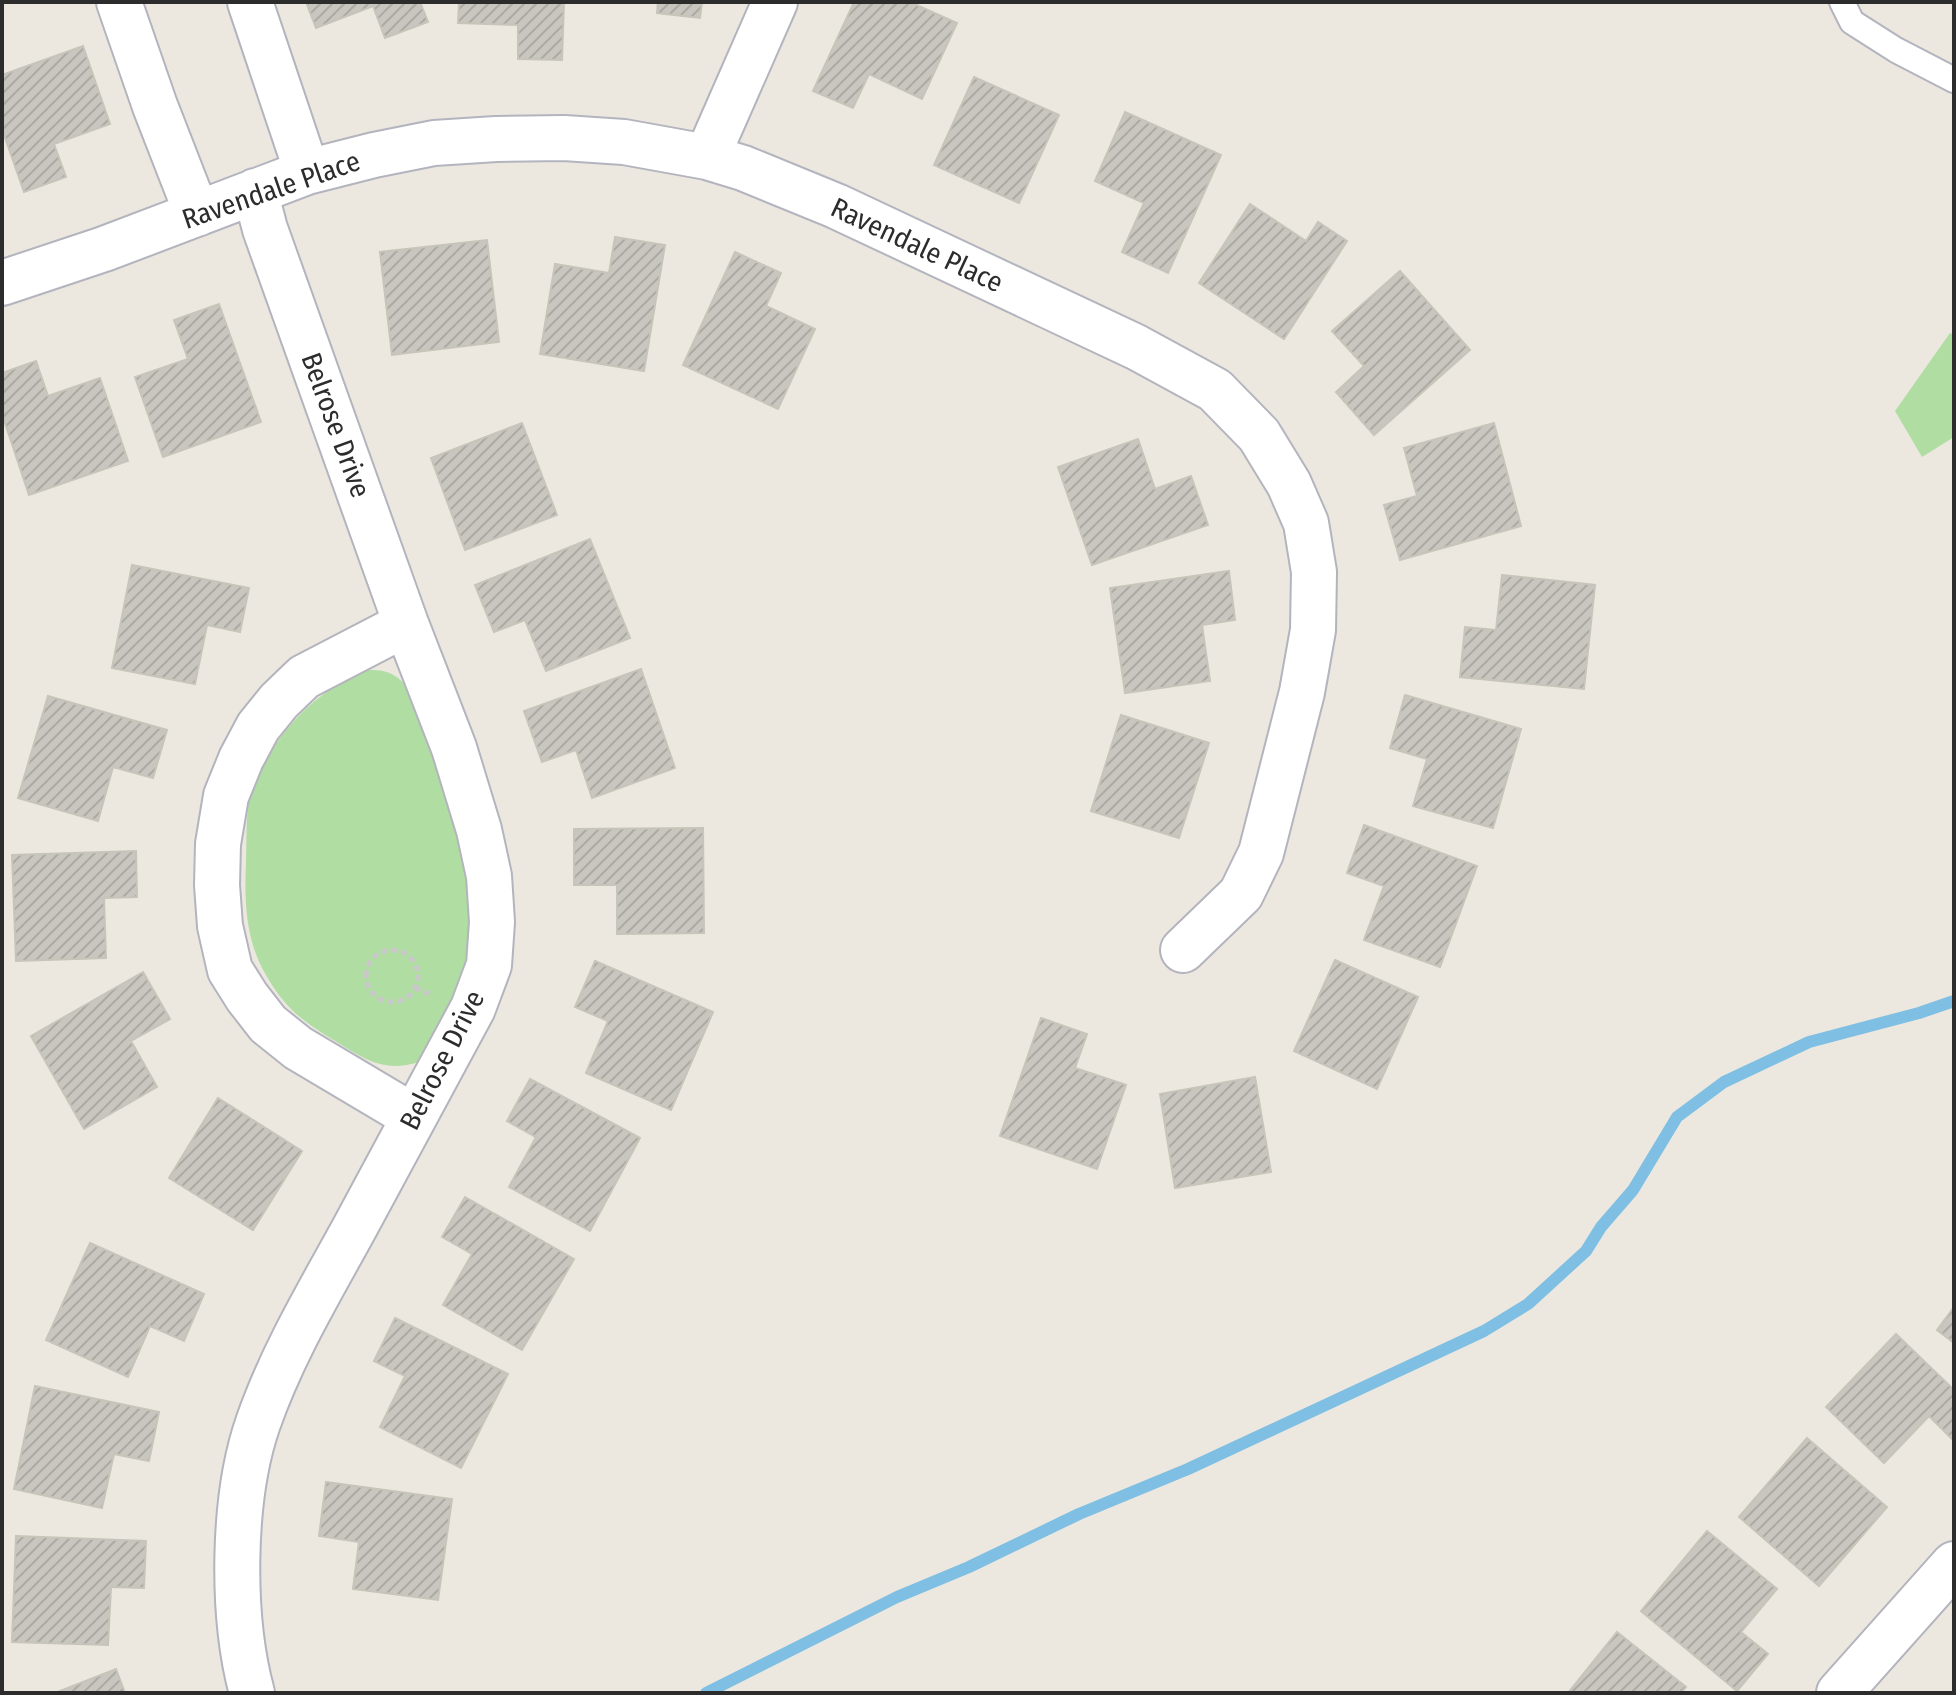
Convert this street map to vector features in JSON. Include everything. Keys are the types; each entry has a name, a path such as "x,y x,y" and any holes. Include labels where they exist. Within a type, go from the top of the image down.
{"street":[{"path":"119,2 197,214"},
{"path":"250,2 307,172"},
{"path":"707,157 775,2"},
{"name":"Ravendale Place","path":"2,283 307,172 434,143 564,138 624,142 707,157 743,168 836,206 1136,347 1215,390 1259,435 1289,484 1306,523 1314,572 1313,630 1302,692 1261,853 1241,894 1183,950"},
{"name":"Belrose Drive","path":"252,1693 240,1612 237,1562 247,1471 257,1425 304,1320 473,1008 489,965 492,922 489,876 479,830 454,748 406,624 265,229 255,191"},
{"path":"406,624 304,677 258,727 226,796 218,844 217,885 220,926 230,970 268,1024 298,1048 414,1117"},
{"path":"1839,1693 1954,1564"}],"lane":[{"path":"1842,2 1852,22 1896,50 1954,80"}],"path":[{"path":"384,950 404,952 417,968 415,988 400,1002 380,1000 371,993 367,984 368,964 384,950"}],"green space":[{"path":"1950,333 1954,335 1954,437 1922,457 1895,411"},
{"path":"366,670 391,674 410,691 464,833 475,918 463,986 419,1062 397,1066 378,1064 360,1056 317,1030 290,1008 259,962 250,935 246,906 248,807 260,771 283,735 312,703"}],"building":[{"path":"306,2 420,2 428,22 385,38 373,6 316,28"},
{"path":"459,2 564,2 562,60 518,59 518,25 458,23"},
{"path":"658,2 702,2 700,18 657,13"},
{"path":"854,2 910,2 957,23 922,99 869,74 853,108 813,91"},
{"path":"83,46 110,124 54,144 66,177 24,192 2,129 2,75"},
{"path":"974,77 1059,115 1019,203 934,165"},
{"path":"1125,112 1221,155 1168,273 1122,252 1144,203 1095,181"},
{"path":"1250,204 1306,241 1318,222 1347,241 1284,339 1199,283"},
{"path":"615,237 665,245 644,371 540,354 555,264 609,273"},
{"path":"487,240 499,342 392,355 380,252"},
{"path":"735,252 781,273 766,306 815,329 778,409 683,365"},
{"path":"1400,271 1470,350 1374,435 1336,392 1364,366 1332,331"},
{"path":"219,304 261,422 163,457 135,377 188,359 174,320"},
{"path":"36,361 48,396 100,378 128,461 29,495 2,414 2,373"},
{"path":"522,423 557,515 465,550 431,458"},
{"path":"1494,423 1521,526 1400,560 1384,505 1417,496 1404,448"},
{"path":"1138,439 1155,489 1191,476 1208,525 1092,565 1058,467"},
{"path":"590,539 630,638 546,671 525,620 494,632 475,585"},
{"path":"132,565 249,588 240,632 207,625 195,684 112,668"},
{"path":"1229,571 1235,620 1202,625 1210,681 1125,693 1110,588"},
{"path":"1502,575 1595,585 1584,689 1460,677 1465,627 1496,630"},
{"path":"641,669 675,768 592,798 576,750 542,762 524,711"},
{"path":"1405,695 1521,729 1493,828 1413,806 1427,759 1390,748"},
{"path":"48,696 167,730 153,778 113,767 98,821 18,798"},
{"path":"1121,715 1209,743 1179,838 1091,811"},
{"path":"1364,825 1477,866 1440,967 1364,940 1384,886 1347,873"},
{"path":"703,828 704,933 617,934 617,885 574,885 574,829"},
{"path":"136,851 137,897 104,898 106,958 16,961 12,855"},
{"path":"1335,960 1418,997 1377,1089 1294,1051"},
{"path":"595,961 713,1012 671,1110 586,1073 608,1021 575,1007"},
{"path":"143,972 170,1019 131,1041 157,1087 84,1129 31,1036"},
{"path":"1041,1018 1087,1034 1075,1068 1126,1085 1097,1169 1000,1136"},
{"path":"1255,1077 1271,1172 1175,1188 1160,1094"},
{"path":"530,1079 640,1138 590,1231 509,1187 536,1137 507,1121"},
{"path":"218,1098 302,1151 253,1230 169,1178"},
{"path":"465,1197 574,1259 522,1350 443,1305 472,1254 442,1237"},
{"path":"90,1243 204,1294 184,1341 150,1326 128,1377 46,1340"},
{"path":"1954,1307 1954,1343 1937,1330"},
{"path":"395,1318 508,1374 461,1468 380,1427 405,1376 374,1361"},
{"path":"1896,1334 1954,1390 1954,1441 1929,1416 1884,1463 1826,1407"},
{"path":"35,1386 159,1412 149,1461 114,1454 102,1508 14,1489"},
{"path":"1807,1438 1887,1507 1819,1586 1739,1517"},
{"path":"326,1482 452,1499 438,1600 353,1589 359,1542 319,1536"},
{"path":"1707,1531 1777,1589 1741,1632 1768,1654 1737,1691 1641,1611"},
{"path":"16,1536 146,1541 144,1588 111,1587 108,1645 12,1642"},
{"path":"1617,1632 1686,1687 1681,1693 1568,1693"},
{"path":"116,1669 125,1693 55,1693"}],"waterway":[{"path":"706,1693 897,1597 969,1567 1079,1514 1188,1469 1484,1331 1528,1304 1586,1251 1601,1227 1633,1190 1677,1117 1724,1082 1809,1042 1954,1001"}]}
